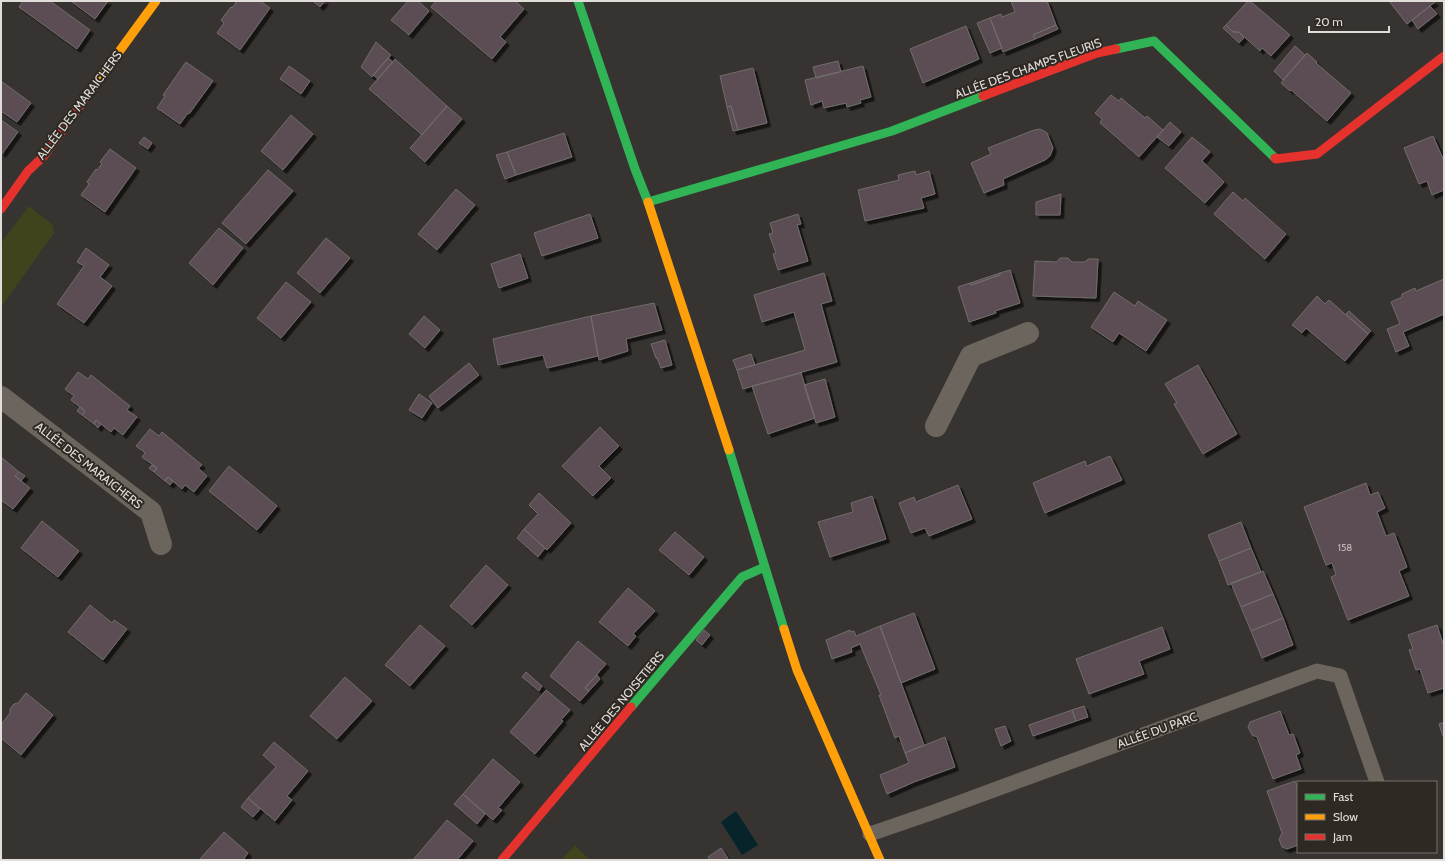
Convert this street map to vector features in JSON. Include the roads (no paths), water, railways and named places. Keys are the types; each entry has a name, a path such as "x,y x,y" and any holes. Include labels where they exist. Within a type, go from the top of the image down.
{"street":[{"name":"ALLÉE DES MARAICHERS","path":"1,209 28,171 44,156 156,1"},
{"path":"578,1 635,169 648,202 743,493 797,670 870,834 880,860"},
{"name":"ALLÉE DES CHAMPS FLEURIS","path":"648,202 892,131 1097,53 1154,41 1276,159 1317,154 1444,56"},
{"path":"936,426 971,356 1028,333"},
{"name":"ALLÉE DES MARAICHERS","path":"1,397 151,512 162,544"},
{"name":"ALLÉE DES NOISETIERS","path":"502,860 742,577 766,567"}],"lane":[{"name":"ALLÉE DU PARC","path":"870,834 927,815 1317,671 1340,676 1377,781"}],"water":[{"path":"736,811 758,845 742,855 721,822"}]}
